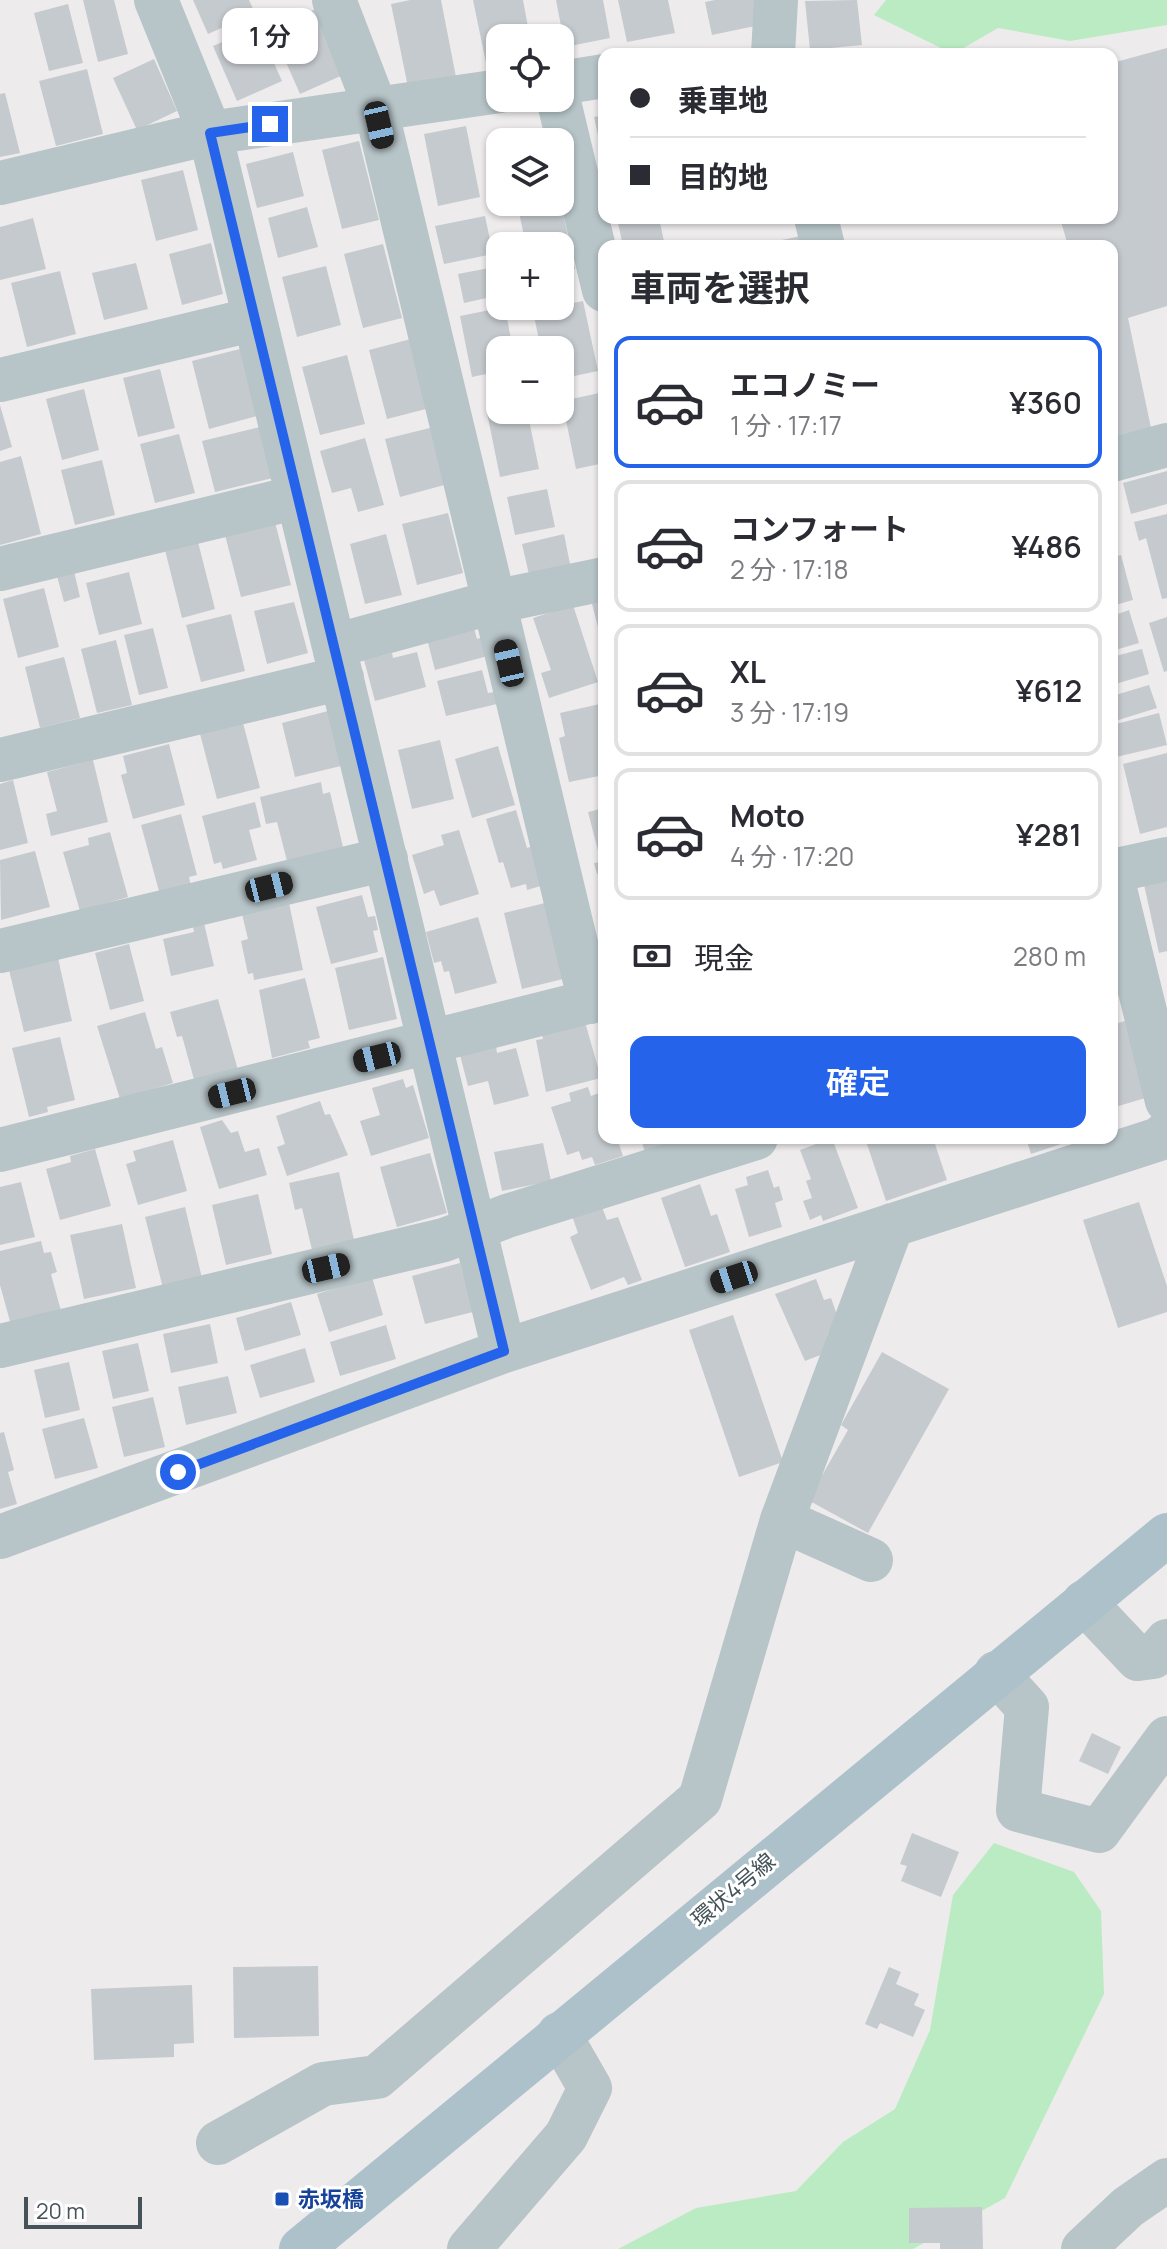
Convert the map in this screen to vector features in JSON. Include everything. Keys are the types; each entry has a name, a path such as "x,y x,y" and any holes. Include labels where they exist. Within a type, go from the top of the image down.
{"main road":[{"name":"環状4号線","path":"301,2249 1167,1535"}],"street":[{"path":"156,0 210,133 504,1351"},
{"path":"0,1150 597,1000 494,602 376,109 334,0"},
{"path":"767,48 776,0"},
{"path":"574,81 598,77"},
{"path":"0,183 210,133 486,93"},
{"path":"561,112 598,265"},
{"path":"0,380 255,319"},
{"path":"1118,458 1167,445"},
{"path":"0,569 298,497"},
{"path":"0,760 338,662 494,602 598,580"},
{"path":"0,951 386,859"},
{"path":"1118,870 1167,859"},
{"path":"0,1537 504,1351 892,1225 1165,1132 1139,988 1118,902"},
{"path":"0,1346 429,1244 737,1144"},
{"path":"218,2143 323,2084 377,2077 700,1799 782,1520 892,1225"},
{"path":"782,1520 871,1560"},
{"path":"1084,1602 1138,1659 1153,1657 1167,1641"},
{"path":"996,1673 1027,1707 1018,1810 1099,1831 1167,1738"},
{"path":"469,2249 566,2136 590,2088 559,2034"},
{"path":"1083,2249 1128,2207 1167,2180"}],"green space":[{"path":"886,0 1167,0 1167,25 1070,41 998,28 963,48 941,48 874,15"},
{"path":"994,1843 1074,1872 1101,1911 1104,1994 1005,2198 913,2249 618,2249 696,2208 796,2191 843,2142 895,2109 930,2030 953,1895"}],"building":[{"path":"83,0 114,0 128,54 98,62"},
{"path":"193,0 249,0 255,13 208,34"},
{"path":"410,0 441,0 456,77 408,87 391,4"},
{"path":"473,0 523,0 527,24 486,24 486,63"},
{"path":"556,0 603,0 610,38 574,45 574,24 561,24"},
{"path":"618,0 668,0 675,33 627,42"},
{"path":"755,0 760,25 712,35 705,2"},
{"path":"857,0 862,45 810,48 805,1"},
{"path":"68,4 83,63 49,71 34,13"},
{"path":"323,6 352,71 300,94 271,28"},
{"path":"258,27 282,81 237,101 213,46"},
{"path":"1167,48 1167,306 1128,318 1151,428 1118,438 1118,240 1066,240 1062,224 1118,224 1118,61"},
{"path":"154,59 177,111 137,130 113,78"},
{"path":"87,69 103,134 56,146 39,81"},
{"path":"5,93 20,153 0,157 0,94"},
{"path":"466,126 480,197 438,206 424,134"},
{"path":"359,141 379,220 342,229 322,150"},
{"path":"293,152 304,196 257,208 246,164"},
{"path":"183,170 198,230 156,241 141,180"},
{"path":"307,207 318,247 278,258 268,218"},
{"path":"485,216 488,232 486,255 444,264 435,226"},
{"path":"520,216 564,216 567,232 523,232"},
{"path":"33,218 46,269 0,280 0,227"},
{"path":"618,224 660,224 664,240 622,240"},
{"path":"211,243 223,294 182,305 169,254"},
{"path":"383,244 402,318 363,328 344,254"},
{"path":"136,263 148,309 104,320 92,273"},
{"path":"326,266 341,325 297,337 282,277"},
{"path":"486,269 486,298 464,303 458,274"},
{"path":"60,271 76,334 27,347 11,283"},
{"path":"583,301 598,371 574,376 574,336 538,336 535,320 574,320 574,303"},
{"path":"486,311 486,320 507,320 510,336 486,336 486,374 472,377 460,316"},
{"path":"411,339 430,408 387,419 369,350"},
{"path":"240,349 257,416 209,429 192,361"},
{"path":"347,355 365,424 320,435 302,367"},
{"path":"160,369 175,428 138,437 123,378"},
{"path":"84,389 99,450 62,460 46,399"},
{"path":"598,393 598,464 576,469 567,424 574,424 574,398"},
{"path":"0,405 12,447 0,451"},
{"path":"489,424 530,424 539,469 500,477"},
{"path":"260,427 273,478 215,492 202,441"},
{"path":"434,427 448,484 400,497 385,439"},
{"path":"179,434 195,493 155,503 140,444"},
{"path":"365,438 384,505 358,512 351,488 332,493 320,451"},
{"path":"21,456 41,534 0,545 0,462"},
{"path":"102,460 115,515 75,525 61,470"},
{"path":"1167,471 1167,504 1131,514 1123,483"},
{"path":"547,489 555,527 515,535 507,497"},
{"path":"448,513 463,573 417,585 402,524"},
{"path":"1167,514 1167,598 1162,599 1146,538 1139,541 1134,522"},
{"path":"275,522 291,585 241,597 225,535"},
{"path":"386,534 402,595 365,604 350,544"},
{"path":"564,534 571,569 530,579 522,544"},
{"path":"198,542 215,609 182,618 165,550"},
{"path":"1121,555 1133,600 1118,604 1118,556"},
{"path":"74,571 80,597 64,602 57,576"},
{"path":"129,572 142,624 99,635 86,583"},
{"path":"44,588 59,647 18,658 3,599"},
{"path":"598,598 598,627 591,600"},
{"path":"294,602 308,653 267,664 254,611"},
{"path":"573,605 598,682 549,698 541,673 551,670 533,618"},
{"path":"1129,610 1139,643 1118,649 1118,614"},
{"path":"231,614 245,671 201,682 186,625"},
{"path":"1167,617 1167,671 1164,672 1149,623"},
{"path":"153,628 168,688 139,695 124,635"},
{"path":"474,628 477,639 483,637 488,656 435,670 427,639"},
{"path":"116,640 132,705 97,713 81,649"},
{"path":"1142,649 1149,674 1118,683 1118,655"},
{"path":"417,652 426,687 375,701 364,660 392,653 393,658"},
{"path":"64,657 80,718 40,728 25,667"},
{"path":"482,670 488,693 494,692 497,704 446,716 437,681"},
{"path":"1149,685 1157,708 1118,720 1118,694"},
{"path":"598,704 598,776 569,782 559,738 565,736 560,713"},
{"path":"328,711 341,766 295,777 282,723"},
{"path":"1159,713 1167,745 1118,757 1118,723"},
{"path":"242,719 260,788 217,799 199,730"},
{"path":"440,740 454,799 412,809 398,750"},
{"path":"169,744 185,805 133,819 121,775 127,773 123,756"},
{"path":"498,746 515,805 472,818 455,759"},
{"path":"1167,753 1167,827 1140,834 1123,764"},
{"path":"93,760 108,822 51,836 46,814 57,811 47,772"},
{"path":"13,780 28,843 0,850 0,784"},
{"path":"321,782 323,794 330,792 343,847 287,861 277,822 266,824 260,797"},
{"path":"255,802 261,827 249,830 257,860 223,869 221,862 214,864 202,816"},
{"path":"516,810 527,848 533,846 544,885 527,890 526,884 511,888 503,862 499,863 486,819"},
{"path":"598,810 598,850 588,812"},
{"path":"181,814 197,875 189,877 191,887 160,895 141,825"},
{"path":"459,830 479,894 440,906 434,890 424,894 412,855 444,845 441,835"},
{"path":"110,832 128,897 80,911 63,852 89,845 88,838"},
{"path":"35,851 50,907 1,920 0,860"},
{"path":"1167,875 1167,951 1159,953 1143,880"},
{"path":"362,895 368,917 375,916 378,930 373,931 378,952 331,964 316,907"},
{"path":"289,903 303,970 254,980 253,973 248,974 241,941 248,939 242,914"},
{"path":"545,903 563,979 522,989 504,913"},
{"path":"478,917 497,983 455,994 449,971 444,972 441,961 434,963 426,932"},
{"path":"204,923 214,966 171,976 163,939 194,932 193,926"},
{"path":"129,944 144,1001 110,1010 95,953"},
{"path":"383,957 397,1019 349,1030 335,968"},
{"path":"58,958 72,1021 24,1032 9,970"},
{"path":"305,978 320,1038 308,1041 310,1048 272,1058 259,990"},
{"path":"218,999 238,1070 195,1083 182,1036 177,1037 170,1012"},
{"path":"145,1012 156,1049 162,1047 173,1083 120,1099 97,1026"},
{"path":"1128,1020 1152,1096 1118,1106 1118,1023"},
{"path":"585,1022 598,1068 598,1079 546,1092 536,1040 543,1039 541,1030"},
{"path":"60,1037 75,1100 47,1107 48,1112 29,1117 12,1048"},
{"path":"496,1046 497,1053 516,1048 529,1096 494,1105 488,1081 468,1086 460,1055"},
{"path":"403,1079 406,1088 413,1085 429,1138 371,1156 360,1121 380,1115 372,1088"},
{"path":"588,1087 591,1096 598,1093 598,1144 619,1144 623,1156 595,1165 592,1157 582,1160 579,1151 567,1155 551,1107 571,1101 569,1093"},
{"path":"320,1101 325,1115 330,1114 348,1155 287,1176 277,1147 285,1144 276,1116"},
{"path":"222,1120 231,1133 238,1131 245,1152 259,1148 267,1175 219,1189 200,1127"},
{"path":"173,1140 187,1191 138,1205 126,1164 136,1161 133,1151"},
{"path":"543,1143 551,1181 502,1191 494,1152"},
{"path":"643,1144 674,1144 645,1153"},
{"path":"816,1144 834,1144 858,1208 823,1221 821,1215 810,1220 803,1201 812,1198 806,1181 811,1179 800,1150"},
{"path":"867,1144 935,1144 947,1180 886,1201"},
{"path":"1028,1144 1061,1144 1031,1154"},
{"path":"95,1149 111,1206 60,1220 46,1169 71,1162 70,1156"},
{"path":"430,1153 447,1213 397,1227 380,1167"},
{"path":"768,1170 774,1188 779,1186 783,1200 775,1203 782,1227 749,1237 735,1189 748,1185 746,1177"},
{"path":"339,1172 354,1240 312,1250 302,1208 295,1210 289,1183"},
{"path":"21,1182 35,1237 0,1245 0,1187"},
{"path":"700,1184 711,1216 717,1214 730,1252 685,1267 661,1198"},
{"path":"258,1194 272,1254 226,1265 212,1205"},
{"path":"600,1202 607,1220 618,1217 642,1280 628,1285 624,1277 591,1290 570,1237 578,1233 571,1213"},
{"path":"1139,1202 1167,1286 1167,1312 1118,1328 1083,1220"},
{"path":"185,1207 202,1278 163,1288 145,1217"},
{"path":"122,1224 136,1288 84,1299 70,1235"},
{"path":"41,1241 44,1253 51,1252 57,1272 51,1274 61,1311 11,1325 0,1285 0,1251"},
{"path":"460,1263 473,1312 425,1324 412,1276"},
{"path":"372,1277 383,1315 329,1332 317,1294"},
{"path":"816,1279 824,1300 831,1298 842,1329 827,1334 833,1350 805,1361 775,1294"},
{"path":"291,1302 301,1335 245,1351 236,1318"},
{"path":"733,1315 783,1462 739,1477 689,1330"},
{"path":"210,1324 218,1363 171,1373 163,1334"},
{"path":"386,1325 396,1359 340,1376 330,1342"},
{"path":"138,1343 149,1391 113,1399 102,1351"},
{"path":"305,1348 315,1382 260,1398 250,1365"},
{"path":"882,1352 949,1389 868,1533 808,1500 848,1430 841,1425"},
{"path":"69,1362 80,1410 45,1418 34,1370"},
{"path":"228,1376 237,1413 186,1425 178,1387"},
{"path":"153,1397 165,1447 124,1457 112,1407"},
{"path":"84,1418 98,1468 55,1479 42,1429"},
{"path":"4,1432 14,1470 8,1472 17,1504 0,1509 0,1433"},
{"path":"1092,1733 1121,1747 1108,1774 1079,1761"},
{"path":"912,1833 959,1852 941,1897 901,1881 907,1866 900,1864"},
{"path":"318,1966 319,2036 234,2038 233,1967"},
{"path":"889,1967 901,1972 896,1984 919,1994 914,2005 925,2010 913,2037 880,2023 877,2029 865,2024"},
{"path":"192,1985 194,2043 174,2044 174,2057 94,2060 91,1989"},
{"path":"982,2207 983,2249 940,2249 940,2243 909,2243 909,2208"}],"place":[{"name":"赤坂橋","path":"282,2199"}],"route":[{"path":"178,1472 504,1351 210,133 270,124"}]}
